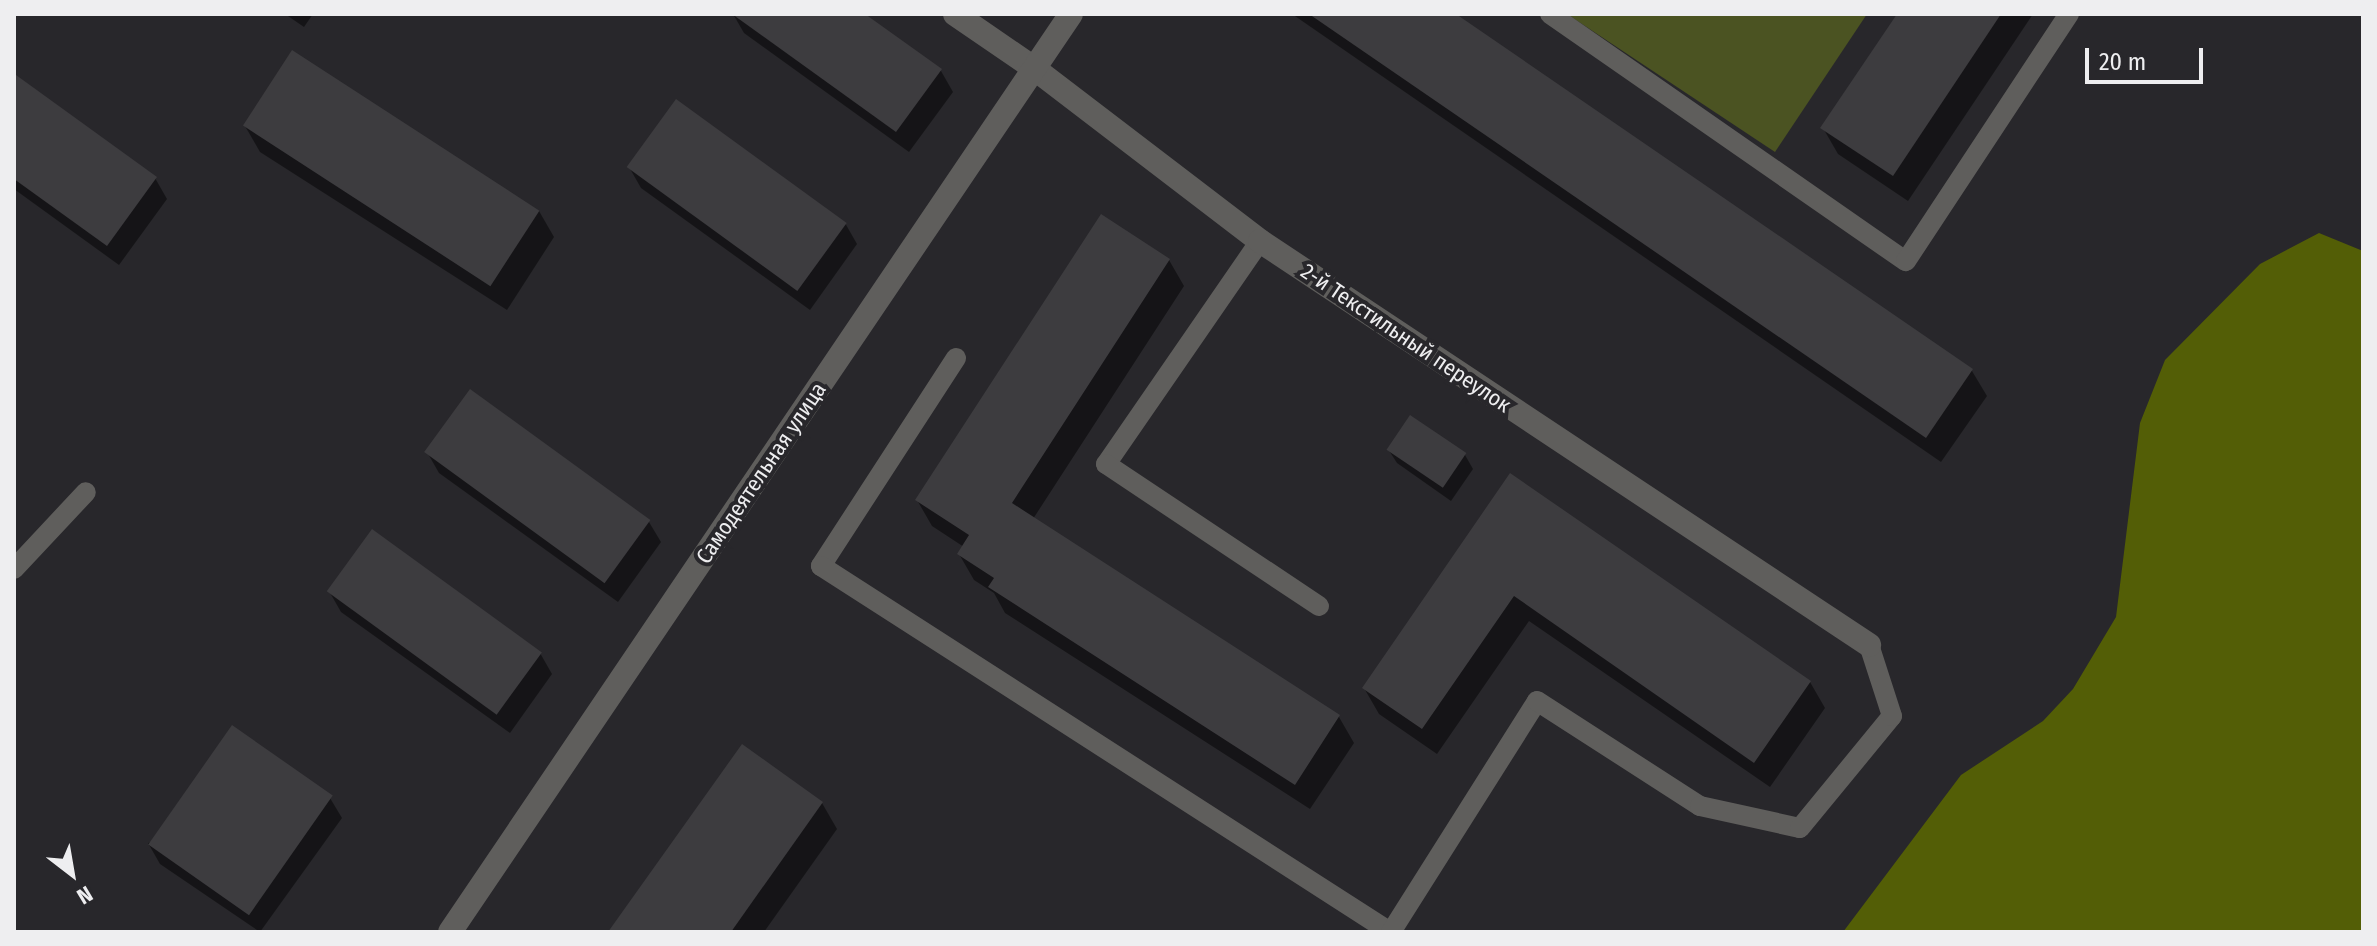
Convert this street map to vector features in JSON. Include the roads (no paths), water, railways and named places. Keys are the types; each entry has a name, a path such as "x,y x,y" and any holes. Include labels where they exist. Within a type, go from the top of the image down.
{"street":[{"name":"2-й Текстильный переулок","path":"955,14 1035,69 1260,241 1869,645"},
{"name":"Самодеятельная улица","path":"450,932 1071,14"}],"lane":[{"path":"1550,14 1906,261 2069,14"},
{"path":"1260,241 1106,464 1319,606"},
{"path":"956,358 821,566 1391,932 1537,701 1700,806 1800,828 1892,716 1869,645"},
{"path":"14,569 86,492"}]}
